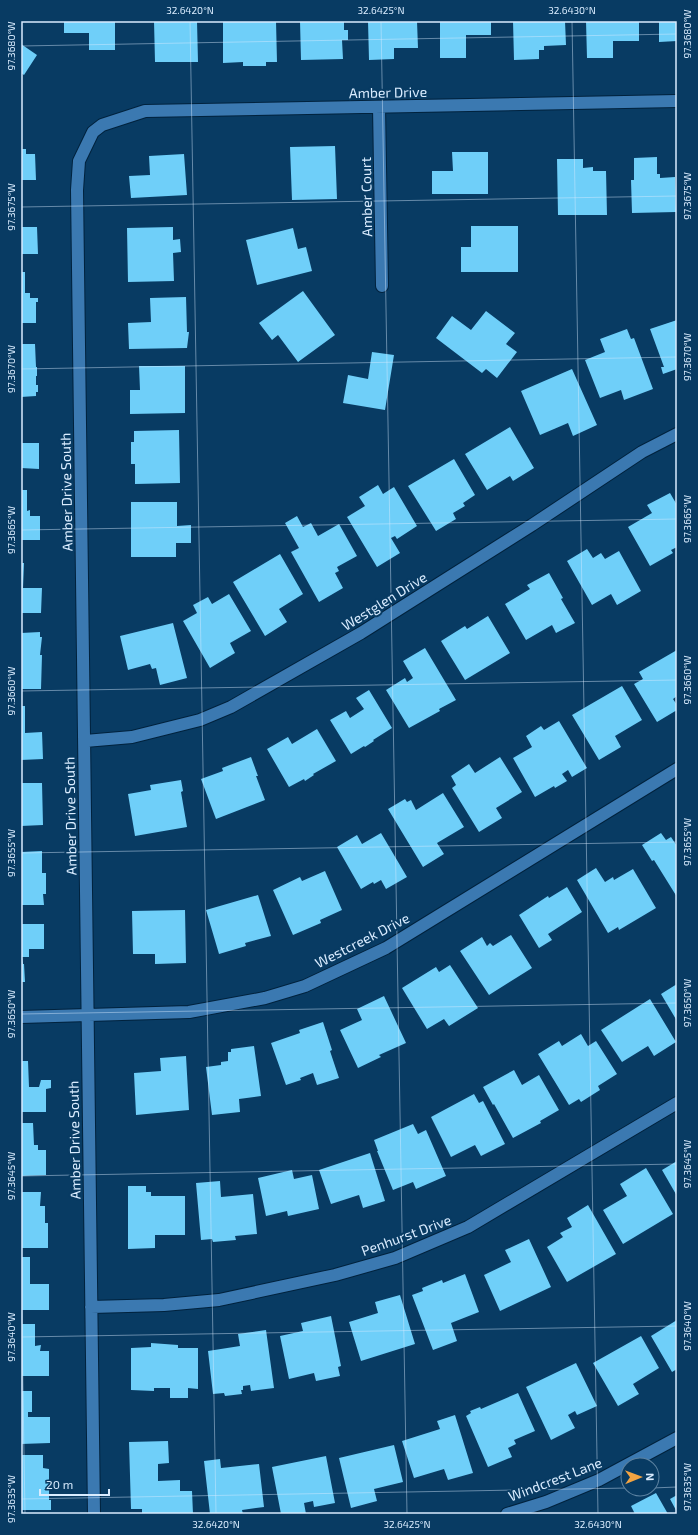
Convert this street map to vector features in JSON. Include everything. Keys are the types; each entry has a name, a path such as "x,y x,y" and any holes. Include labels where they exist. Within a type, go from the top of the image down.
{"street":[{"name":"Amber Drive","path":"102,125 145,111 677,101"},
{"name":"Amber Court","path":"379,107 382,286"},
{"name":"Amber Drive South","path":"94,1514 77,190 79,161 93,132 102,125"},
{"name":"Westglen Drive","path":"85,741 132,737 200,720 231,706 361,633 532,525 642,452 677,434"},
{"name":"Westcreek Drive","path":"21,1016 88,1016 189,1012 265,998 305,986 386,948 677,769"},
{"name":"Penhurst Drive","path":"91,1307 164,1305 219,1300 335,1275 395,1258 468,1227 677,1103"},
{"name":"Windcrest Lane","path":"507,1514 546,1502 600,1480 677,1438"}],"building":[{"path":"64,21 115,21 115,50 89,50 89,33 64,33"},
{"path":"154,21 197,21 198,62 155,62"},
{"path":"223,21 276,21 277,62 266,62 266,66 243,66 243,62 223,63"},
{"path":"300,21 344,21 344,30 348,30 348,40 342,40 343,59 301,60"},
{"path":"368,21 417,21 418,48 394,48 394,59 369,60"},
{"path":"440,21 491,21 491,35 466,35 466,58 440,58"},
{"path":"513,21 565,21 566,45 544,46 544,50 539,50 539,59 514,60"},
{"path":"586,21 639,21 639,41 613,41 613,58 587,58"},
{"path":"659,21 677,21 677,41 659,42"},
{"path":"21,44 37,55 24,75 21,73"},
{"path":"21,128 22,149 26,149 26,154 35,154 36,180 21,180"},
{"path":"335,146 337,199 292,200 290,147"},
{"path":"452,152 488,152 488,194 432,194 432,171 453,171"},
{"path":"184,154 187,195 131,198 129,176 150,175 149,156"},
{"path":"657,157 657,174 660,174 660,178 675,177 676,212 632,213 631,180 634,180 634,158"},
{"path":"557,159 583,159 583,168 593,167 593,171 606,171 607,215 558,215"},
{"path":"471,226 518,226 518,272 461,272 461,247 471,247"},
{"path":"21,227 37,227 38,254 21,254"},
{"path":"173,227 173,240 180,239 181,252 173,253 174,281 128,282 127,228"},
{"path":"293,228 298,249 306,247 312,271 257,285 246,240"},
{"path":"21,272 25,272 25,293 30,293 30,298 38,298 38,302 36,302 36,323 21,323"},
{"path":"303,291 335,335 298,362 278,335 272,340 259,323"},
{"path":"186,297 187,332 189,332 187,348 129,349 128,323 151,322 150,298"},
{"path":"486,311 515,333 506,344 517,352 497,378 486,369 482,373 436,338 452,316 471,330"},
{"path":"677,320 677,369 663,374 661,367 664,367 650,329"},
{"path":"627,329 631,339 634,338 653,389 624,400 621,390 600,398 585,360 605,352 600,339"},
{"path":"21,344 35,344 37,367 36,385 38,385 38,392 36,392 36,396 21,397"},
{"path":"372,352 394,355 385,410 343,403 348,375 368,379"},
{"path":"139,366 185,366 185,413 130,414 130,390 140,390"},
{"path":"572,369 597,425 573,436 568,423 540,435 521,391"},
{"path":"510,427 534,468 513,481 510,476 487,490 465,454"},
{"path":"179,430 180,483 135,484 135,464 131,464 131,442 134,442 134,431"},
{"path":"21,443 39,443 39,469 21,468"},
{"path":"454,459 475,495 463,503 465,506 453,513 456,519 436,531 408,486"},
{"path":"378,485 383,494 394,487 417,526 397,539 395,536 391,538 400,553 377,567 347,517 365,506 359,497"},
{"path":"21,490 27,490 27,511 30,510 30,516 40,516 40,540 21,540"},
{"path":"670,493 677,505 677,547 671,550 673,553 650,566 628,527 652,513 647,505"},
{"path":"131,502 177,502 177,526 191,525 191,543 176,543 176,557 131,557"},
{"path":"297,516 303,527 311,523 318,536 339,524 357,556 337,567 339,571 335,573 343,588 319,602 291,552 299,548 285,523"},
{"path":"587,549 593,558 601,553 605,559 619,551 641,591 617,605 611,594 592,605 567,561"},
{"path":"280,554 303,594 279,609 287,622 265,636 233,582"},
{"path":"21,563 24,563 23,588 42,588 41,613 21,613"},
{"path":"549,573 563,598 561,599 575,623 556,633 552,625 526,640 505,604 530,589 527,585"},
{"path":"229,594 251,631 230,643 235,653 210,668 183,621 197,613 193,605 208,597 212,604"},
{"path":"488,616 510,653 465,680 441,641 465,626 467,629"},
{"path":"173,623 187,678 160,685 156,668 152,669 150,664 128,670 120,636"},
{"path":"40,632 40,637 42,637 40,655 42,655 41,689 21,689 21,633"},
{"path":"425,648 456,700 439,709 440,711 409,728 386,690 405,678 407,682 413,678 403,661"},
{"path":"677,650 677,696 673,699 677,705 677,710 657,722 634,684 643,679 639,672"},
{"path":"622,686 642,720 615,736 621,747 599,760 572,715"},
{"path":"369,690 392,728 365,747 364,746 351,754 330,720 346,711 350,718 364,709 356,698"},
{"path":"21,706 25,706 25,733 42,732 43,759 21,760"},
{"path":"559,721 587,768 572,777 568,770 562,774 567,781 555,788 554,786 535,797 513,758 532,747 526,736 541,726 544,730"},
{"path":"317,729 336,761 313,774 314,775 305,781 304,779 289,787 267,749 288,737 292,744"},
{"path":"251,757 265,800 216,819 201,779 223,771 222,768"},
{"path":"500,757 522,792 496,808 502,818 479,832 452,788 456,785 451,776 469,764 475,773"},
{"path":"181,780 183,791 181,792 187,827 135,836 128,794 151,790 150,785"},
{"path":"21,783 42,783 43,825 21,826"},
{"path":"443,793 464,827 437,843 444,854 423,867 388,809 405,799 407,802 411,800 416,810"},
{"path":"381,833 407,877 386,889 381,880 374,884 373,882 361,889 337,847 357,835 362,844"},
{"path":"661,833 666,840 671,837 677,846 677,897 654,860 652,861 642,845"},
{"path":"42,851 42,873 46,873 46,894 43,894 44,905 21,905 21,852"},
{"path":"596,868 605,882 613,877 614,880 633,869 656,908 619,930 618,927 608,933 577,880"},
{"path":"325,871 342,910 320,920 321,923 293,935 273,890 300,877 302,881"},
{"path":"567,887 582,912 548,934 552,940 539,948 519,915 548,896 549,898"},
{"path":"258,895 271,936 245,943 246,946 219,954 206,910"},
{"path":"185,910 186,963 155,964 155,954 133,954 132,911"},
{"path":"21,924 44,924 44,949 29,949 29,957 22,957 25,982 21,982"},
{"path":"511,935 532,968 489,995 460,951 482,937 487,946 490,943 493,946"},
{"path":"450,965 478,1008 449,1026 444,1019 427,1029 402,988 436,967 439,972"},
{"path":"677,984 677,1021 661,994"},
{"path":"384,996 406,1043 379,1055 381,1057 358,1068 340,1030 362,1020 357,1009"},
{"path":"650,999 676,1042 654,1056 648,1046 622,1062 601,1030"},
{"path":"323,1022 332,1050 330,1051 339,1078 317,1085 313,1073 300,1078 301,1080 286,1085 271,1043 300,1033 299,1030"},
{"path":"581,1034 588,1046 596,1041 617,1074 598,1086 600,1090 581,1102 579,1099 569,1105 538,1054 559,1041 562,1046"},
{"path":"254,1046 261,1096 239,1099 240,1112 212,1115 206,1067 221,1065 221,1062 228,1061 228,1052 231,1052 231,1049"},
{"path":"186,1056 189,1110 136,1115 134,1073 161,1071 160,1058"},
{"path":"21,1061 28,1061 29,1087 39,1087 41,1080 51,1080 51,1088 46,1089 46,1112 21,1112"},
{"path":"514,1070 522,1085 539,1075 559,1110 540,1121 541,1123 513,1138 483,1087"},
{"path":"474,1094 479,1103 483,1101 505,1144 481,1156 475,1145 451,1157 431,1117"},
{"path":"21,1123 33,1123 34,1145 38,1145 38,1150 46,1150 46,1175 21,1176"},
{"path":"413,1124 418,1134 426,1130 446,1176 416,1189 413,1182 393,1190 374,1140"},
{"path":"370,1153 385,1201 363,1208 359,1195 331,1204 319,1170"},
{"path":"677,1161 677,1196 662,1170"},
{"path":"646,1168 673,1214 623,1244 603,1210 627,1196 620,1184"},
{"path":"292,1170 294,1179 312,1175 319,1209 288,1216 287,1211 266,1216 258,1178"},
{"path":"220,1181 221,1197 253,1194 257,1234 235,1236 236,1240 213,1242 212,1239 201,1240 196,1183"},
{"path":"128,1186 146,1186 146,1192 151,1192 151,1196 185,1196 185,1235 155,1235 155,1248 128,1249"},
{"path":"21,1192 41,1192 40,1206 45,1206 45,1223 48,1223 48,1248 21,1248"},
{"path":"588,1205 616,1254 567,1282 547,1247 563,1237 560,1233 572,1227 567,1218"},
{"path":"529,1239 551,1287 500,1311 484,1275 511,1262 505,1250"},
{"path":"21,1257 30,1257 30,1284 49,1284 49,1310 21,1310"},
{"path":"465,1274 479,1312 451,1323 457,1341 433,1350 412,1295 423,1291 422,1288 442,1280 443,1283"},
{"path":"400,1295 415,1344 361,1361 349,1322 378,1313 375,1302"},
{"path":"331,1316 341,1366 338,1367 340,1376 316,1381 314,1373 289,1379 280,1336 303,1331 301,1323"},
{"path":"677,1320 677,1369 672,1372 651,1336"},
{"path":"21,1324 35,1324 35,1346 41,1345 40,1351 49,1351 49,1376 21,1376"},
{"path":"266,1330 274,1388 251,1391 250,1385 243,1386 243,1390 241,1390 242,1394 225,1396 224,1393 213,1394 208,1351 240,1346 238,1334"},
{"path":"641,1336 659,1368 633,1384 639,1394 618,1406 593,1363"},
{"path":"151,1343 178,1345 178,1348 198,1348 198,1389 188,1388 188,1398 170,1398 170,1388 154,1388 154,1391 131,1390 131,1348 151,1347"},
{"path":"576,1363 597,1406 577,1415 575,1411 568,1415 575,1428 551,1440 526,1387"},
{"path":"21,1391 32,1391 32,1412 28,1412 28,1417 50,1417 50,1443 21,1444"},
{"path":"518,1393 535,1431 514,1440 516,1444 508,1448 512,1457 488,1467 466,1416 471,1413 470,1411 480,1407 481,1409"},
{"path":"455,1415 473,1473 448,1480 444,1469 414,1478 402,1441 440,1429 437,1421"},
{"path":"168,1441 169,1463 158,1464 158,1481 180,1480 180,1491 192,1491 193,1514 142,1514 142,1509 131,1509 129,1442"},
{"path":"394,1445 403,1482 374,1489 377,1501 351,1508 339,1458"},
{"path":"21,1455 43,1455 43,1468 49,1469 49,1500 51,1500 51,1510 21,1510"},
{"path":"326,1456 335,1503 314,1507 313,1501 304,1503 306,1514 281,1514 272,1467"},
{"path":"220,1459 221,1468 259,1464 264,1507 242,1510 243,1514 210,1514 204,1461"},
{"path":"677,1495 677,1512 670,1499"},
{"path":"648,1497 658,1497 668,1514 635,1514 631,1506"}]}
